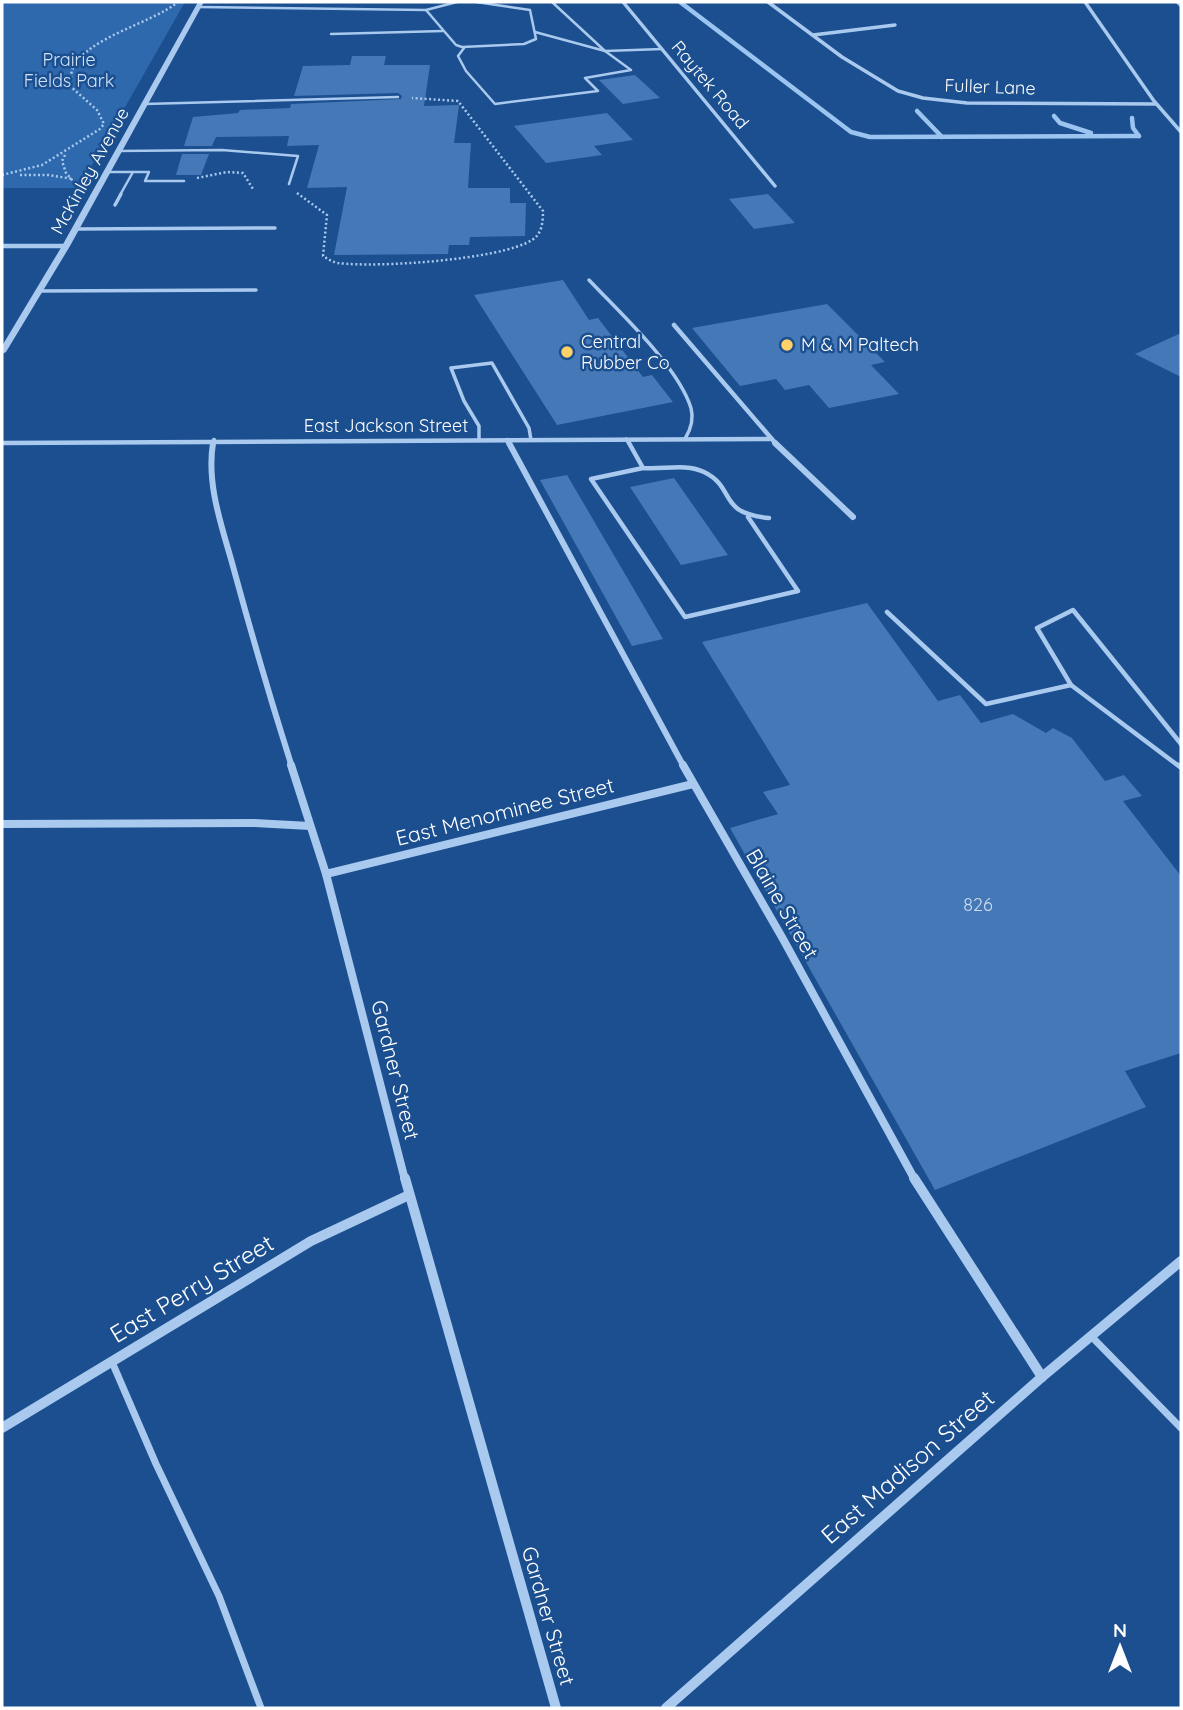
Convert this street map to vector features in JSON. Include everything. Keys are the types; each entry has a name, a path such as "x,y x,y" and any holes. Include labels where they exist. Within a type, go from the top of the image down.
{"street":[{"name":"Raytek Road","path":"623,2 775,186"},
{"name":"Fuller Lane","path":"768,2 842,57 898,91 923,98 967,103 1155,102"},
{"path":"1085,2 1155,102 1181,132"},
{"name":"McKinley Avenue","path":"2,352 66,247 199,4"},
{"path":"813,35 895,25"},
{"path":"2,246 66,247"},
{"path":"674,325 770,439 853,517"},
{"name":"East Jackson Street","path":"2,443 770,439"},
{"name":"Gardner Street","path":"214,440 210,464 215,498 260,668 326,874 409,1195 556,1708"},
{"name":"Blaine Street","path":"507,440 693,784 783,939 911,1174 1042,1377"},
{"name":"East Menominee Street","path":"326,874 693,784"},
{"path":"2,824 254,823 310,826"},
{"name":"East Perry Street","path":"2,1428 311,1241 409,1195"},
{"name":"East Madison Street","path":"666,1708 1042,1377 1181,1261"}],"lane":[{"path":"199,4 426,10 457,2"},
{"path":"426,10 456,45 464,48 524,44 536,38 530,10 476,2"},
{"path":"464,48 458,56 466,71 495,104 598,92 584,78 631,70 605,51 552,2"},
{"path":"331,34 443,31"},
{"path":"535,32 605,51 662,49"},
{"path":"145,104 398,97"},
{"path":"118,151 222,150 298,156 289,184"},
{"path":"107,172 149,172 145,181 184,181"},
{"path":"115,205 133,172"},
{"path":"76,229 275,228"},
{"path":"589,280 632,324 677,383 691,408 692,429 685,439"},
{"path":"38,291 256,290"},
{"path":"479,440 479,426 464,401 451,368 492,363 529,428 531,440"},
{"path":"626,439 643,468"},
{"path":"748,517 797,591 685,617 591,479 643,468 694,469 709,474 737,512 748,517 769,518"},
{"path":"1181,744 1073,610 1037,628 1071,685 1181,766"},
{"path":"887,612 986,704 1071,685"},
{"path":"1091,1336 1181,1427"},
{"path":"112,1362 156,1464 219,1596 261,1708"}],"path":[{"path":"2,176 27,171 65,155 100,129 104,124 100,112 70,86 69,79 80,58 109,38 170,11 178,2"},
{"path":"289,184 295,192 317,205 327,215 323,256 334,263 388,263 473,256 531,242 540,233 544,220 543,211 458,101 398,97"},
{"path":"65,155 62,161 66,173 74,179 79,188"},
{"path":"184,181 227,172 243,173 253,189"},
{"path":"9,175 49,174 74,179"}],"green space":[{"name":"Prairie Fields Park","path":"2,2 185,2 79,188 2,188"}],"building":[{"path":"352,56 386,56 384,65 430,65 424,106 459,105 454,143 471,143 468,188 510,188 510,203 526,203 525,236 470,237 469,245 449,245 448,254 334,255 347,187 307,188 319,145 287,146 289,136 216,137 212,146 184,146 193,117 238,113 240,110 290,108 291,104 401,99 402,96 398,93 294,96 303,66 350,65"},
{"path":"635,75 660,98 623,104 599,80"},
{"path":"607,113 633,140 594,146 602,155 546,163 514,126"},
{"path":"182,154 209,154 201,175 176,175"},
{"path":"768,194 795,223 754,229 729,199"},
{"name":"Central Rubber Co","path":"563,280 589,320 598,318 643,377 652,375 673,402 557,425 474,295"},
{"name":"M & M Paltech","path":"827,304 885,362 871,365 899,394 829,408 809,385 785,390 776,379 740,386 692,328"},
{"path":"1181,333 1181,377 1135,354"},
{"path":"567,475 663,639 632,646 540,480"},
{"path":"674,478 728,555 681,565 630,487"},
{"path":"867,603 938,701 960,695 981,723 1013,714 1046,733 1053,728 1072,738 1105,781 1124,775 1142,796 1123,801 1181,876 1181,1053 1125,1071 1146,1107 935,1190 730,828 778,814 763,792 790,785 702,642"}],"waterway":[{"path":"680,2 851,132 870,137 942,137"},
{"path":"1178,2 1181,5"},
{"path":"917,111 942,137"},
{"path":"1054,116 1060,123 1091,133"},
{"path":"942,137 1139,136 1133,128 1132,118"}],"place":[{"name":"M & M Paltech","path":"787,345"},
{"name":"Central Rubber Co","path":"567,352"}]}
